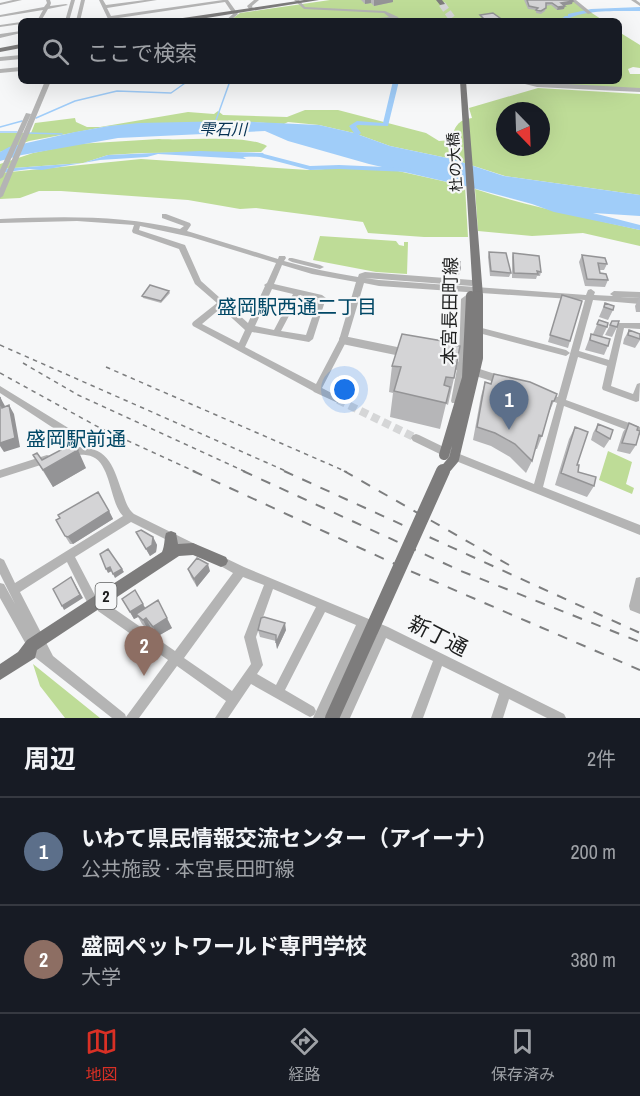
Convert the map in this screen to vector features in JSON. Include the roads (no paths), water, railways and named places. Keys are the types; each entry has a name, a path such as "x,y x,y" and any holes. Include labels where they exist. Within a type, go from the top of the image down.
{"main road":[{"path":"185,18 315,0"},
{"path":"194,18 298,1"},
{"path":"0,49 18,46"},
{"name":"杜の大橋","path":"463,84 473,242"},
{"name":"本宮長田町線","path":"332,718 447,460 444,455 472,369 479,321 474,290 473,242"},
{"path":"179,548 221,561"},
{"name":"2","path":"0,673 37,650 179,548"}],"street":[{"path":"0,4 21,0 26,12"},
{"path":"41,18 48,0"},
{"path":"69,18 75,0"},
{"path":"72,18 75,0"},
{"path":"101,0 109,18"},
{"path":"104,7 155,0"},
{"path":"186,0 190,6"},
{"path":"121,18 226,0 235,11 236,14 233,18"},
{"path":"251,8 249,6 257,0"},
{"path":"574,0 590,13"},
{"path":"633,0 640,5"},
{"path":"79,18 83,1 90,1"},
{"path":"298,1 306,9 385,12 394,18"},
{"path":"0,16 66,3 63,18"},
{"path":"0,26 18,23"},
{"path":"0,36 18,33"},
{"path":"0,59 18,57"},
{"path":"0,69 18,67"},
{"path":"0,177 41,84"},
{"path":"0,196 47,84"},
{"path":"548,84 639,92"},
{"path":"0,219 92,215 148,221 333,276 474,290 640,295"},
{"path":"164,216 188,225 183,230"},
{"path":"0,219 74,218 138,223 183,230"},
{"path":"138,223 135,231 182,247 194,278 248,328 309,339 322,298 268,285"},
{"path":"241,347 280,259"},
{"path":"317,390 343,340 361,278"},
{"path":"277,332 297,292"},
{"path":"591,295 640,301"},
{"path":"538,488 591,295"},
{"path":"469,296 480,298 474,384 459,447 447,460 445,441 460,381 465,298 469,296"},
{"path":"221,304 196,324 241,347 242,351 338,400"},
{"path":"640,326 621,325 606,388 636,399 640,386"},
{"path":"478,330 566,353"},
{"path":"343,340 421,357"},
{"path":"576,353 612,364"},
{"path":"444,362 507,381"},
{"path":"0,389 67,432 75,450"},
{"path":"537,392 640,431"},
{"path":"416,438 447,460 538,488 640,530"},
{"path":"0,474 75,450 96,454 105,460 124,511 131,518 179,548"},
{"path":"13,590 131,518"},
{"path":"69,556 98,605 233,699"},
{"name":"新丁通","path":"221,561 240,572 297,593 362,624 384,631 561,718"},
{"path":"0,562 37,650"},
{"path":"132,718 240,572"},
{"path":"640,582 634,606 640,609"},
{"path":"221,718 257,665 250,637 270,584"},
{"path":"0,588 37,650 121,718"},
{"path":"278,692 322,606"},
{"path":"249,676 314,714 362,624"},
{"path":"344,718 384,631"},
{"path":"417,718 439,659"},
{"path":"497,718 506,692"}],"water":[{"name":"雫石川","path":"233,121 319,125 354,133 390,146 452,159 504,176 640,195 640,216 593,213 640,225 640,230 554,212 465,186 369,164 288,141 265,131 118,138 0,161 0,152 9,147 109,126"},
{"name":"雫石川","path":"200,151 264,153 260,156 243,157 246,159 158,154 83,163 108,155"},
{"path":"82,163 42,170 29,169 0,173 0,169"}],"waterway":[{"path":"591,11 640,9"},
{"path":"570,15 587,12"},
{"path":"36,118 75,101 117,91 171,93 184,84"},
{"path":"215,123 229,84"},
{"path":"348,139 358,133 352,126 357,123 386,125 395,84"},
{"path":"0,127 22,121"},
{"path":"0,132 17,132"},
{"path":"28,133 62,134"},
{"name":"雫石川","path":"250,155 260,155 310,168 409,170"}],"tunnel":[{"path":"442,4 452,18"},
{"path":"338,400 416,438"}],"railway":[{"path":"0,345 288,472"},
{"path":"23,363 78,395 246,472"},
{"path":"106,367 347,472"},
{"path":"0,373 100,428 196,472"},
{"path":"193,471 408,570 640,670"},
{"path":"243,471 461,571 640,642"},
{"path":"284,471 640,633"},
{"path":"344,471 509,565"}],"place":[{"name":"いわて県民情報交流センター（アイーナ）","path":"509,430"},
{"name":"盛岡ペットワールド専門学校","path":"144,676"}],"district":[{"name":"盛岡駅西通二丁目","path":"297,307"},
{"name":"盛岡駅前通","path":"76,439"}]}
